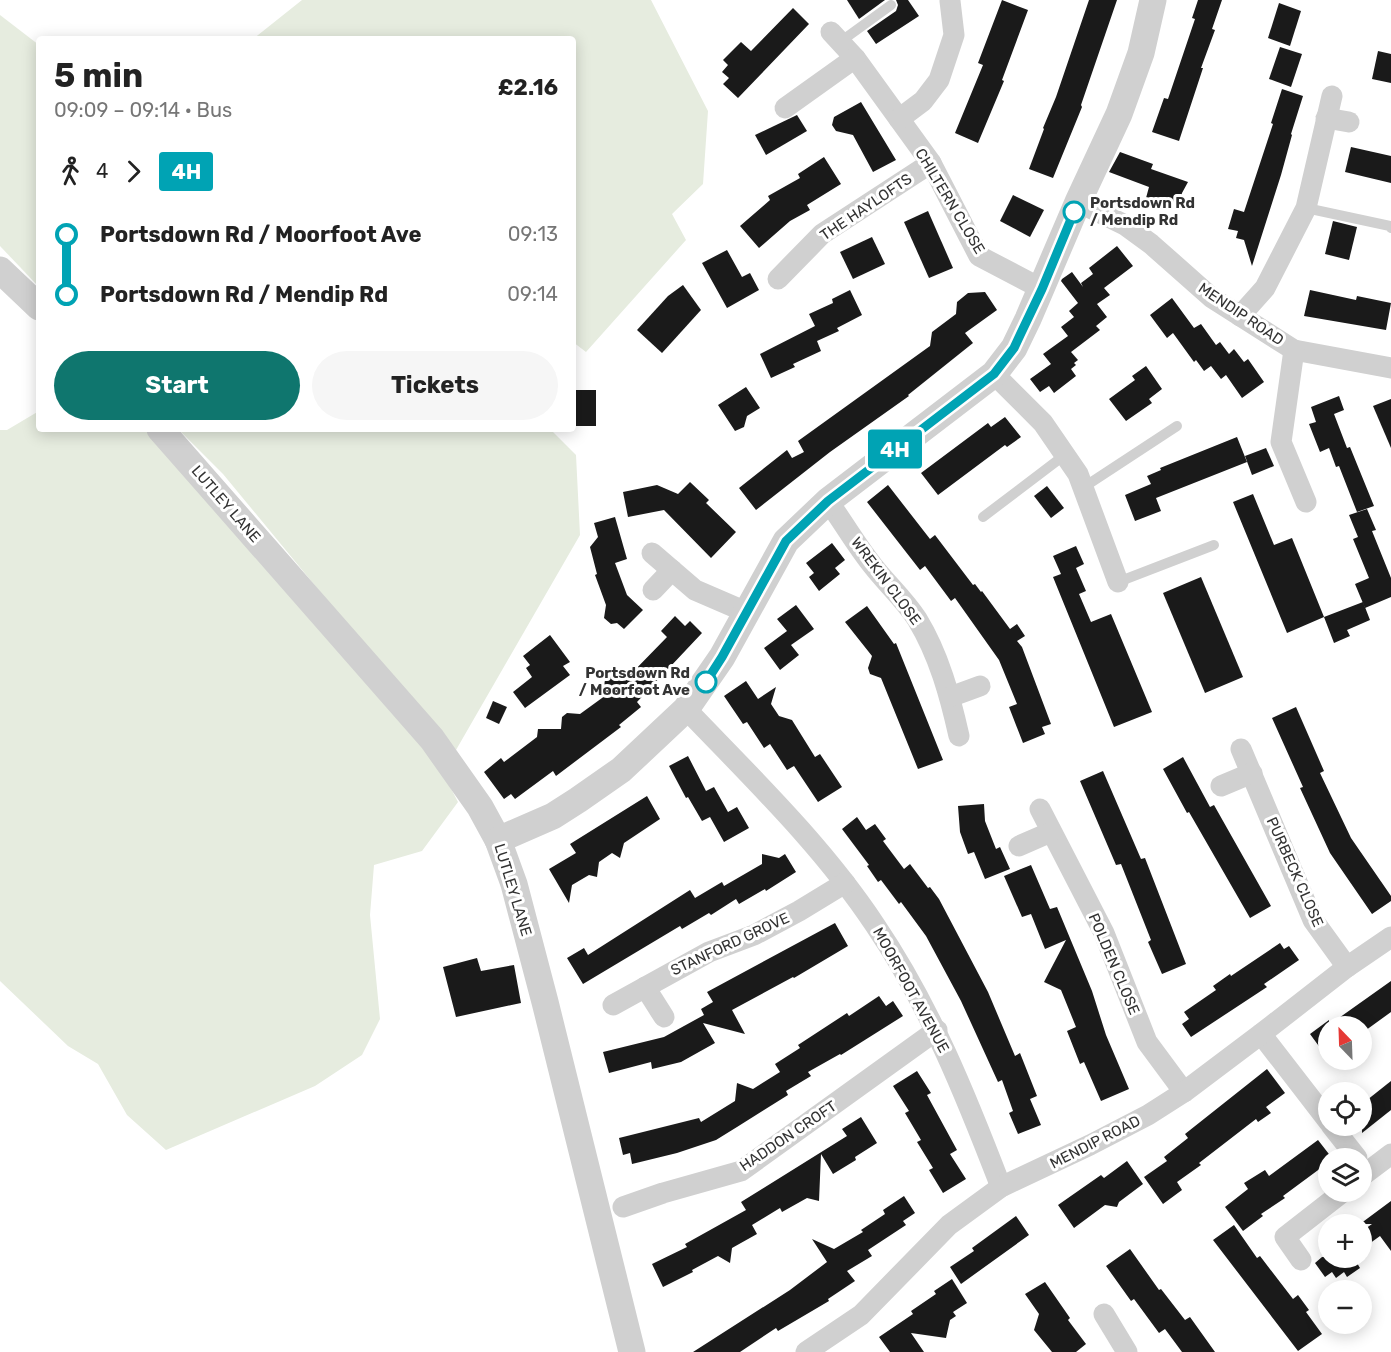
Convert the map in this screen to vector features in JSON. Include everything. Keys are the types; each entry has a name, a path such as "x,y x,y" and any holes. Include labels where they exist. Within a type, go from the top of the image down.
{"street":[{"path":"498,840 553,816 578,800 621,770 686,709 722,657 786,541 828,501 994,374 1014,348 1119,114 1141,53 1153,0"},
{"path":"899,119 922,102 939,80 954,35 951,1"},
{"name":"CHILTERN CLOSE","path":"836,37 855,58 931,163 980,256 1042,289"},
{"path":"785,108 855,58"},
{"path":"1240,316 1265,288 1305,208 1332,96"},
{"path":"1326,118 1349,122"},
{"name":"THE HAYLOFTS","path":"778,279 822,234 931,163"},
{"name":"MENDIP ROAD","path":"1078,202 1125,225 1151,244 1212,298 1294,350 1391,368"},
{"path":"0,270 36,304"},
{"path":"1294,350 1281,442 1306,502"},
{"path":"994,374 1043,423 1078,474 1118,582"},
{"name":"LUTLEY LANE","path":"163,432 432,739 480,807 498,840 514,884 545,1002 632,1352"},
{"name":"WREKIN CLOSE","path":"828,501 871,564 899,594 918,620 951,697 959,736"},
{"path":"652,553 695,590 746,612"},
{"path":"653,590 672,570"},
{"path":"951,697 980,686"},
{"name":"MOORFOOT AVENUE","path":"686,709 791,819 845,883 875,924 937,1030 965,1093 1001,1186"},
{"name":"PURBECK CLOSE","path":"1241,749 1313,920 1347,967"},
{"path":"1221,786 1252,773"},
{"name":"POLDEN CLOSE","path":"1040,809 1104,933 1147,1042 1184,1092"},
{"path":"1019,846 1051,832"},
{"name":"STANFORD GROVE","path":"613,1005 709,952 754,935 845,883"},
{"name":"MENDIP ROAD","path":"806,1352 861,1315 950,1225 1001,1186 1138,1120 1184,1092 1347,967 1391,937"},
{"path":"645,987 664,1017"},
{"name":"HADDON CROFT","path":"623,1207 741,1171 937,1030"},
{"path":"1261,1034 1318,1108"},
{"path":"1372,1163 1391,1154"},
{"path":"1301,1260 1285,1237 1330,1202"},
{"path":"1104,1314 1127,1352"}],"lane":[{"path":"836,37 891,5"},
{"path":"1305,208 1391,228"},
{"path":"1084,488 1177,426"},
{"path":"983,517 1066,454"},
{"path":"1118,582 1214,545"}],"shaded area":[{"path":"302,0 651,0 708,111 703,184 672,214 686,240 586,352 576,344 576,36 257,36"},
{"path":"0,15 36,43 36,284 0,246"},
{"path":"36,413 36,432 148,432 256,545 425,739 458,802 422,851 374,865 370,915 380,1019 362,1055 315,1086 166,1150 127,1115 98,1064 68,1046 0,981 0,430 7,430"},
{"path":"181,432 553,432 576,455 580,535 456,750 331,605 223,474"}],"building":[{"path":"847,0 885,0 859,19"},
{"path":"896,0 908,0 919,16 876,44 867,31 896,11 898,5"},
{"path":"1002,0 1028,10 1002,80 1004,81 978,143 955,133 983,65 978,63"},
{"path":"1089,0 1117,0 1082,107 1053,178 1029,169"},
{"path":"1198,0 1222,0 1212,29 1215,30 1179,141 1152,132 1164,98 1168,99 1195,19 1192,18"},
{"path":"1279,3 1301,11 1290,46 1268,38"},
{"path":"793,8 809,24 738,98 723,84 729,78 722,72 728,65 723,60 741,42 751,51"},
{"path":"1280,47 1302,54 1291,87 1269,79"},
{"path":"1378,51 1391,54 1391,83 1372,79"},
{"path":"1282,89 1303,96 1252,266 1244,240 1236,238 1238,231 1228,229 1234,209 1244,212"},
{"path":"861,102 896,160 873,172 853,135 836,131 832,125 834,117"},
{"path":"797,115 807,131 766,155 755,135"},
{"path":"1351,147 1391,156 1391,183 1345,172"},
{"path":"1120,152 1153,164 1151,169 1188,182 1179,206 1146,198 1149,187 1109,172"},
{"path":"824,157 841,184 807,205 810,210 790,221 759,248 740,226 770,200 768,196 800,178 798,174"},
{"path":"1013,195 1044,210 1030,237 1000,221"},
{"path":"928,211 953,268 929,278 904,222"},
{"path":"1333,221 1357,227 1349,260 1325,254"},
{"path":"872,237 885,264 853,279 840,252"},
{"path":"1117,246 1133,266 1104,288 1110,295 1097,304 1107,317 1096,326 1100,330 1071,352 1078,360 1071,369 1076,376 1054,393 1049,386 1040,392 1030,379 1051,364 1043,354 1068,336 1061,327 1074,317 1069,311 1078,303 1061,281 1062,279 1072,272 1083,287 1081,283 1093,274 1089,268"},
{"path":"727,250 742,277 750,273 759,290 727,308 702,263"},
{"path":"683,285 701,310 662,353 637,330 668,296"},
{"path":"850,290 862,315 837,328 839,331 817,341 821,351 793,364 795,367 771,378 760,354 815,326 809,314 833,303 832,299"},
{"path":"1310,290 1356,300 1357,296 1391,303 1386,330 1304,316"},
{"path":"985,292 997,310 965,333 973,343 909,396 830,452 756,510 739,488 787,450 792,458 804,452 798,441 930,346 932,332 956,314 957,302 968,293"},
{"path":"1172,298 1194,328 1201,324 1216,345 1220,342 1229,354 1234,349 1244,362 1248,359 1264,382 1242,398 1226,375 1221,379 1211,366 1204,371 1196,360 1194,362 1173,333 1167,338 1150,315"},
{"path":"1146,366 1162,389 1149,399 1152,403 1126,421 1109,399 1135,380 1132,376"},
{"path":"746,387 760,408 747,416 744,427 735,431 718,405"},
{"path":"576,390 596,390 596,426 576,426"},
{"path":"1339,396 1344,410 1334,414 1374,506 1357,512 1339,466 1336,467 1329,448 1320,452 1309,424 1316,422 1311,407"},
{"path":"1391,399 1391,448 1373,406"},
{"path":"1005,417 1021,437 1007,447 1005,445 938,495 921,473 988,423 991,427"},
{"path":"1237,437 1247,462 1156,498 1161,511 1135,521 1125,495 1151,484 1147,476 1161,470 1160,468"},
{"path":"1266,448 1274,466 1252,475 1245,456"},
{"path":"690,482 709,500 706,503 736,532 711,558 664,510 628,517 623,492 657,485 678,494"},
{"path":"888,485 930,539 935,535 973,585 975,584 982,591 1010,629 1017,624 1025,636 1017,641 1022,647 1051,724 1042,727 1045,734 1023,743 1009,707 1017,704 999,660 955,598 951,601 925,566 920,570 867,502"},
{"path":"1047,486 1064,508 1051,518 1034,496"},
{"path":"1253,494 1274,545 1292,538 1324,617 1287,633 1233,502"},
{"path":"1367,509 1376,530 1372,531 1391,578 1391,597 1365,608 1355,584 1369,578 1353,539 1358,537 1349,515"},
{"path":"615,517 627,559 615,563 627,595 643,610 624,629 617,623 611,624 604,618 606,605 595,575 597,574 590,547 598,537 594,523"},
{"path":"832,543 845,560 835,568 840,574 819,591 809,577 814,573 806,563"},
{"path":"1076,546 1084,564 1076,568 1086,591 1079,594 1091,622 1111,614 1152,712 1114,727 1053,577 1061,574 1053,556"},
{"path":"1201,577 1243,677 1205,693 1163,593"},
{"path":"1363,602 1370,620 1347,630 1350,636 1334,643 1324,617"},
{"path":"796,605 814,629 791,645 799,655 780,670 764,648 787,631 777,619"},
{"path":"867,606 894,644 896,643 943,760 918,769 881,678 870,674 868,668 872,656 845,622"},
{"path":"675,616 685,626 690,621 702,633 637,702 641,707 619,725 621,727 556,776 553,771 515,799 511,794 504,799 484,772 501,758 504,762 537,737 538,729 561,729 562,717 567,713 580,714 602,698 605,680 610,676 628,677 667,637 661,631"},
{"path":"550,635 570,662 563,666 570,675 525,708 513,692 532,677 526,668 530,665 523,656"},
{"path":"746,681 758,699 776,687 771,704 779,716 792,720 815,757 820,754 842,787 818,802 794,766 787,770 770,744 764,748 747,722 743,724 724,696"},
{"path":"493,701 507,707 499,724 486,718"},
{"path":"1296,707 1324,771 1320,773 1351,838 1391,896 1391,901 1372,914 1330,853 1300,788 1303,787 1272,718"},
{"path":"688,756 706,791 714,787 728,812 737,807 749,828 724,842 710,817 702,821 688,797 686,798 669,766"},
{"path":"1183,757 1210,807 1214,805 1271,906 1250,918 1163,769"},
{"path":"1103,771 1141,859 1145,858 1186,964 1162,974 1148,942 1151,940 1121,864 1116,865 1080,781"},
{"path":"647,796 660,819 624,843 620,858 612,853 599,862 597,877 589,875 572,885 569,903 549,869 576,853 570,844"},
{"path":"984,804 985,821 996,849 1000,847 1010,869 985,879 974,852 968,854 960,832 958,806"},
{"path":"857,817 866,830 875,824 886,839 883,841 904,869 910,864 939,899 988,992 1015,1056 1020,1053 1037,1096 1030,1099 1041,1125 1018,1134 1009,1113 1013,1111 1002,1080 998,1082 961,1001 926,936 901,902 899,904 881,880 878,882 867,866 869,865 842,829"},
{"path":"762,854 779,858 785,854 796,872 766,891 765,889 739,904 736,899 711,915 709,913 682,929 680,926 583,984 567,958 584,948 588,955 690,890 695,898 722,882 724,886 762,864"},
{"path":"1031,865 1050,909 1057,907 1129,1089 1101,1101 1084,1062 1080,1064 1067,1031 1076,1027 1061,990 1044,982 1066,940 1045,949 1031,914 1022,917 1004,876"},
{"path":"835,923 848,946 794,978 732,1010 745,1034 703,1023 715,1043 681,1062 652,1069 651,1062 609,1073 603,1052 664,1037 704,1015 701,1009 713,1002 707,992"},
{"path":"1280,943 1284,949 1289,946 1299,960 1264,984 1267,987 1191,1037 1182,1024 1189,1019 1184,1012 1216,990 1213,986"},
{"path":"477,958 481,971 514,965 521,1003 456,1017 443,967"},
{"path":"1391,981 1391,1012 1372,1026 1372,1016 1342,1016"},
{"path":"879,996 886,1006 893,1001 903,1016 841,1055 808,1072 811,1076 786,1091 788,1095 737,1127 716,1140 677,1153 632,1164 630,1153 623,1155 619,1138 699,1118 701,1122 735,1101 737,1083 753,1089 780,1072 775,1064 800,1048 798,1045 847,1013 849,1016"},
{"path":"1318,1028 1318,1045 1310,1034"},
{"path":"1267,1069 1285,1093 1266,1107 1271,1113 1258,1122 1256,1119 1199,1163 1201,1165 1177,1182 1182,1190 1163,1204 1144,1177 1167,1161 1164,1157 1188,1138 1185,1134"},
{"path":"917,1071 931,1093 927,1095 957,1150 950,1154 966,1179 943,1193 929,1170 933,1168 917,1142 921,1140 905,1113 909,1111 893,1086"},
{"path":"1391,1081 1391,1110 1372,1125 1372,1096"},
{"path":"861,1117 877,1143 855,1157 856,1160 833,1174 821,1154 819,1201 807,1198 782,1212 780,1208 752,1225 757,1234 732,1248 730,1263 718,1256 663,1287 652,1264 687,1247 685,1244 746,1210 741,1202 847,1136 842,1129"},
{"path":"1318,1140 1324,1148 1318,1148 1318,1170 1283,1196 1285,1198 1261,1214 1263,1216 1243,1231 1225,1207 1248,1189 1244,1183 1265,1170 1269,1176"},
{"path":"1127,1161 1143,1184 1119,1202 1117,1207 1105,1205 1074,1228 1058,1205 1101,1175 1104,1178"},
{"path":"904,1196 915,1213 903,1221 906,1225 868,1250 872,1256 847,1271 855,1281 828,1299 829,1301 778,1331 776,1328 740,1352 693,1352 790,1290 827,1262 812,1239 834,1249 863,1232 861,1230 885,1214 883,1210"},
{"path":"1391,1201 1391,1251 1380,1236 1372,1242 1372,1215"},
{"path":"1016,1216 1029,1235 961,1284 950,1267 974,1251 972,1248"},
{"path":"1234,1225 1257,1258 1260,1256 1293,1299 1298,1295 1309,1310 1306,1312 1318,1328 1318,1334 1322,1334 1298,1351 1213,1240"},
{"path":"1130,1249 1159,1290 1161,1289 1185,1320 1190,1317 1215,1352 1182,1352 1165,1329 1159,1333 1134,1299 1131,1301 1106,1266"},
{"path":"1319,1268 1360,1268 1347,1277 1344,1272 1336,1278 1332,1272 1325,1277"},
{"path":"952,1279 967,1303 953,1312 956,1316 950,1320 946,1338 911,1333 924,1352 890,1352 879,1337 913,1314 911,1311 936,1294 934,1291"},
{"path":"1045,1282 1086,1344 1076,1352 1052,1352 1034,1330 1039,1314 1025,1294"}],"bus line":[{"name":"4H","path":"706,682 722,657 774,560 786,541 800,526 904,441 994,374 1014,348 1042,289 1074,212"}],"place":[{"name":"Portsdown Rd / Mendip Rd","path":"1074,212"},
{"name":"Portsdown Rd / Moorfoot Ave","path":"706,682"}]}
